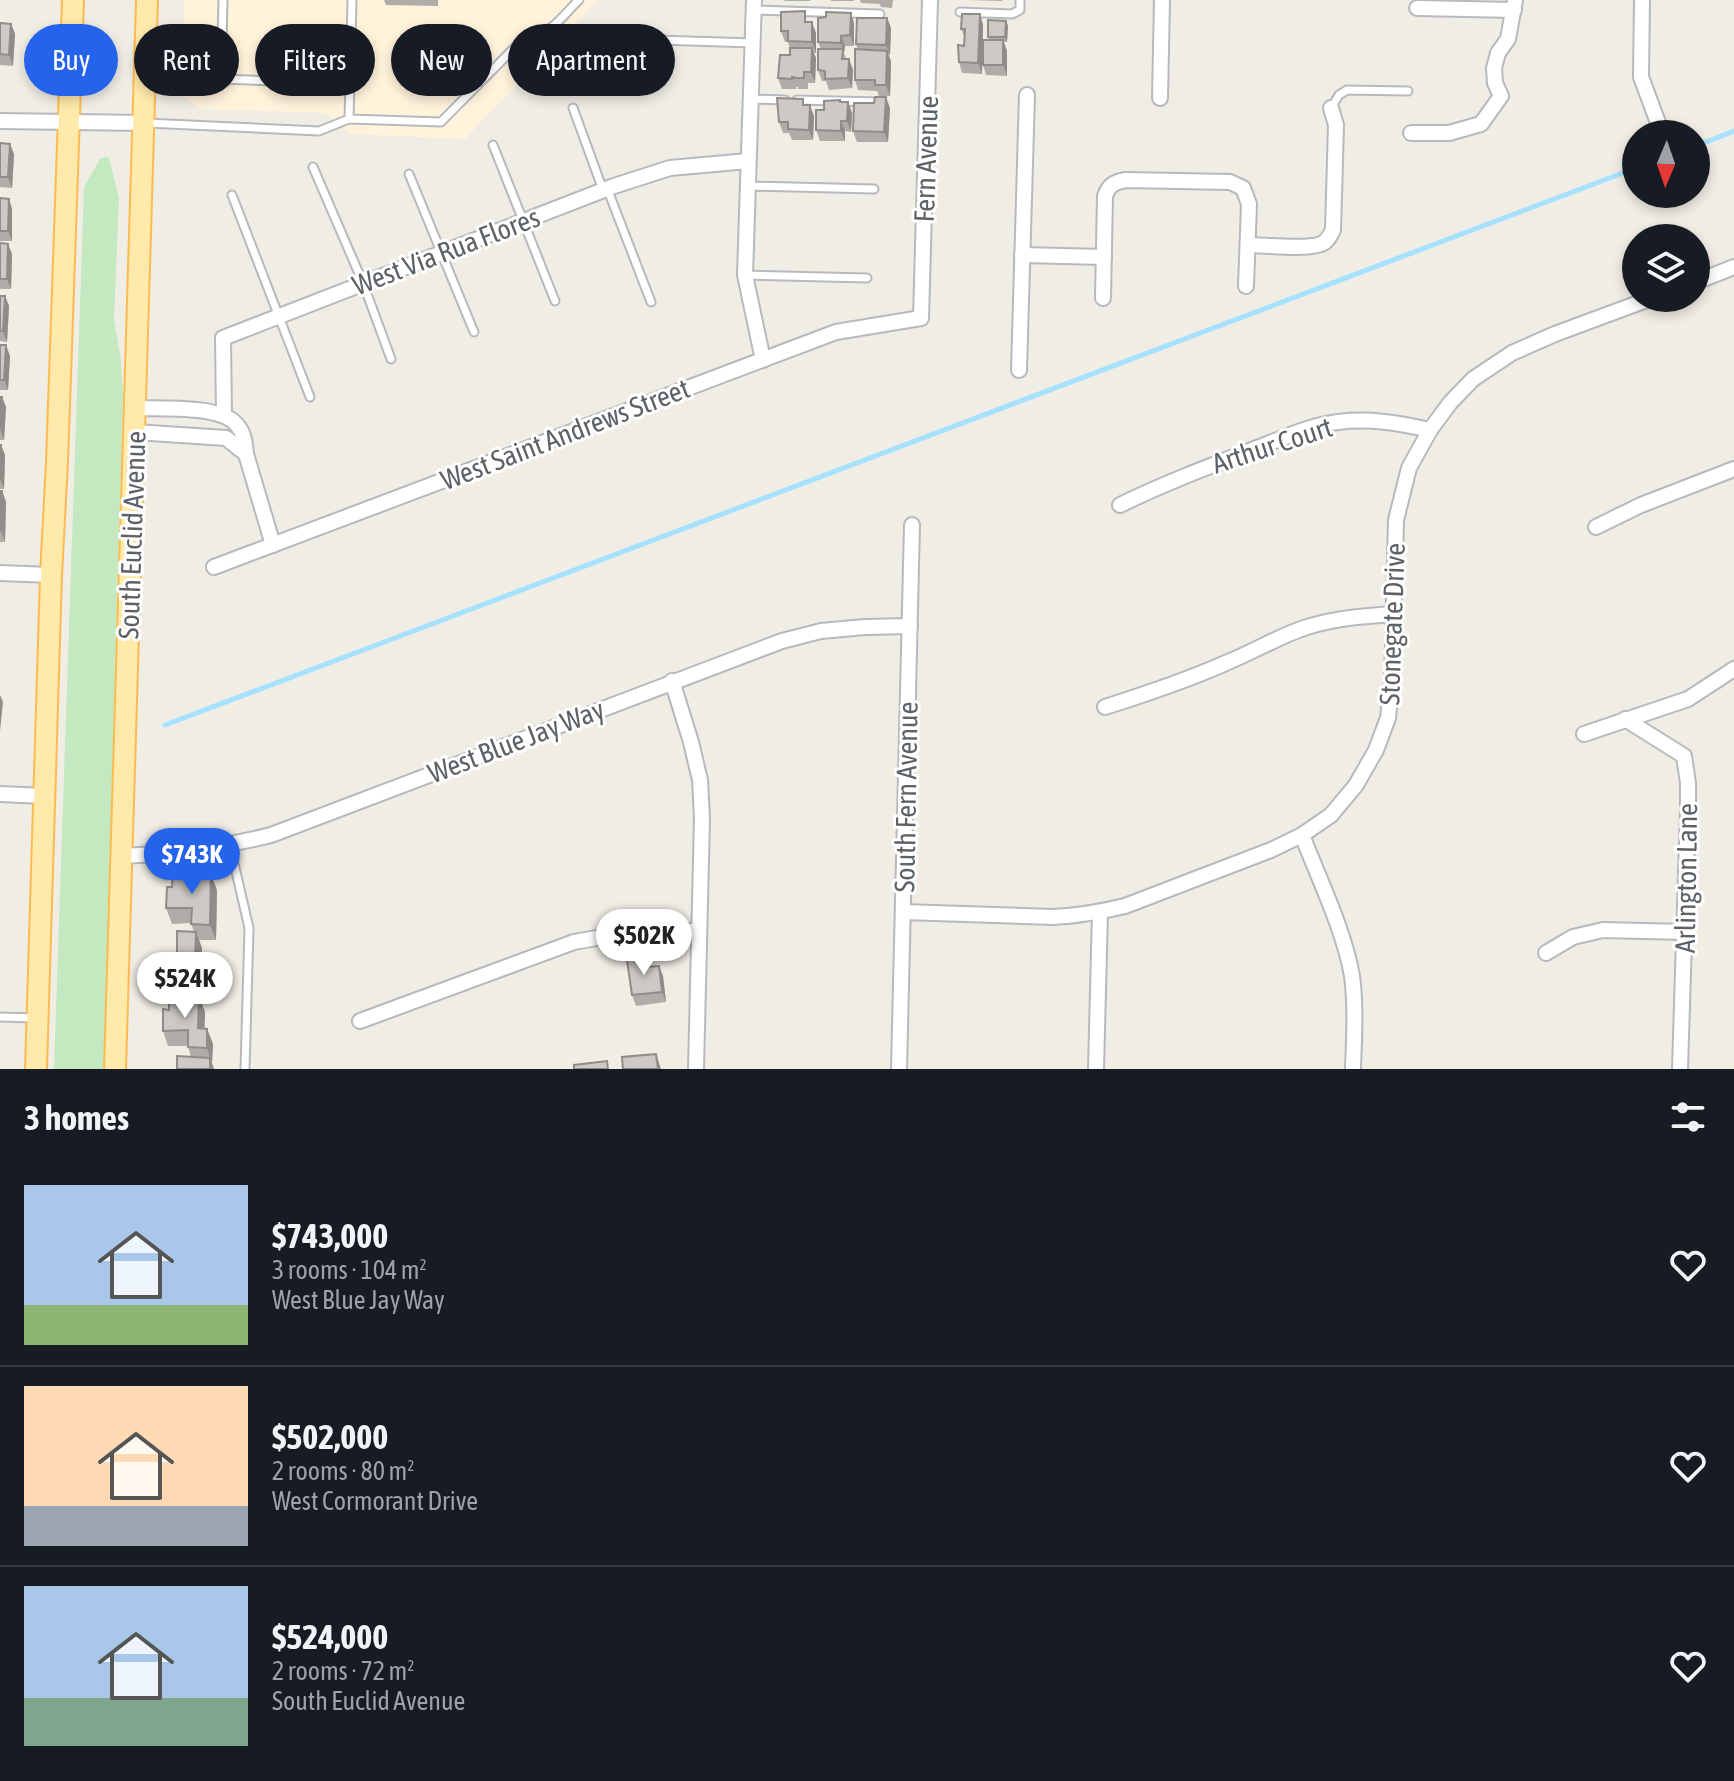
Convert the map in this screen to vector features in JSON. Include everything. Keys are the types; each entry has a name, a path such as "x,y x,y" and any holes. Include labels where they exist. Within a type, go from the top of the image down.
{"main road":[{"path":"36,1069 73,0"},
{"name":"South Euclid Avenue","path":"115,1069 147,0"}],"street":[{"name":"Fern Avenue","path":"921,318 930,0"},
{"path":"1160,98 1162,0"},
{"path":"1642,0 1641,77 1657,120"},
{"path":"754,5 745,275 763,360"},
{"path":"1411,133 1449,133 1481,124 1501,96 1495,83 1494,68 1498,53 1508,39 1515,5 1417,8"},
{"path":"1019,370 1027,95"},
{"path":"1248,245 1309,247 1329,239 1333,230 1336,125 1331,108"},
{"path":"0,121 144,123"},
{"name":"West Via Rua Flores","path":"224,415 223,338 605,189 670,168 748,161"},
{"path":"1103,298 1105,196 1108,187 1126,180 1236,183 1243,188 1249,204 1246,286"},
{"path":"1022,255 1104,257"},
{"path":"1710,276 1734,267"},
{"name":"Stonegate Drive","path":"903,912 1052,917 1100,912 1125,906 1271,850 1302,835 1331,815 1356,785 1376,750 1388,718 1398,510 1409,468 1430,430 1473,379 1512,353 1622,309"},
{"name":"West Saint Andrews Street","path":"214,567 836,332 921,318"},
{"path":"136,408 201,411 224,415 236,423 245,438 246,454 273,545"},
{"name":"Arthur Court","path":"1120,505 1166,482 1300,432 1337,422 1370,420 1430,430"},
{"path":"135,432 226,438 246,454"},
{"path":"1596,527 1641,505 1734,469"},
{"name":"South Fern Avenue","path":"899,1069 912,525"},
{"path":"0,573 51,575"},
{"path":"1105,707 1228,662 1307,627 1342,618 1394,614"},
{"name":"West Blue Jay Way","path":"123,856 178,854 230,846 271,835 782,641 821,631 910,626"},
{"path":"1584,734 1688,699 1734,669"},
{"path":"672,681 700,780 702,818 696,1069"},
{"name":"Arlington Lane","path":"1625,719 1684,756 1688,810 1680,1069"},
{"path":"0,794 44,796"},
{"path":"1302,835 1343,939 1352,976 1353,1069"},
{"path":"1096,1069 1100,912"},
{"path":"1546,953 1573,937 1603,930 1685,932"},
{"path":"360,1021 574,942 636,931 699,931"}],"lane":[{"path":"223,0 221,79 255,80"},
{"path":"351,24 352,0"},
{"path":"144,123 319,131 349,119 441,122 531,35 548,30 579,0"},
{"path":"960,12 1017,13 1020,0"},
{"path":"754,5 880,14"},
{"path":"675,41 753,43"},
{"path":"1331,108 1339,95 1347,90 1408,91"},
{"path":"349,119 350,96"},
{"path":"751,99 878,102"},
{"path":"573,108 651,302"},
{"path":"493,145 555,301"},
{"path":"313,167 363,283 391,359"},
{"path":"409,174 474,332"},
{"path":"748,186 874,189"},
{"path":"232,195 310,397"},
{"path":"745,275 867,278"},
{"path":"230,846 249,928 245,1069"},
{"path":"0,1017 37,1018"}],"shaded area":[{"path":"184,0 598,0 575,24 508,24 508,94 465,139 351,134 326,113 198,109 184,96 239,96 239,24 183,24"}],"green space":[{"path":"109,158 119,199 114,319 123,396 104,1069 54,1069 84,187 100,159"}],"building":[{"path":"805,11 805,22 812,22 812,42 788,41 788,31 781,31 781,12"},
{"path":"826,12 851,13 850,35 841,36 841,43 818,42 818,18 826,17"},
{"path":"962,14 980,14 978,63 959,62 958,45 964,46"},
{"path":"857,18 887,18 886,45 856,44"},
{"path":"988,20 1006,21 1005,37 988,37"},
{"path":"0,23 11,24 9,55 0,54"},
{"path":"983,40 1003,40 1003,65 983,65"},
{"path":"790,48 812,48 811,72 804,72 804,78 778,78 780,55 790,55"},
{"path":"818,49 843,49 842,59 849,59 848,78 825,79 825,71 818,70"},
{"path":"855,49 887,51 886,85 875,85 875,80 855,80"},
{"path":"875,97 886,97 884,132 853,131 854,103 874,103"},
{"path":"777,98 803,99 803,105 810,105 809,130 788,129 788,122 779,122"},
{"path":"824,101 848,102 847,121 841,121 841,131 816,130 816,110 824,110"},
{"path":"0,143 10,144 8,177 0,177"},
{"path":"0,198 9,199 8,231 0,231"},
{"path":"0,243 8,244 7,279 0,279"},
{"path":"0,296 5,296 3,331 0,331"},
{"path":"0,345 6,345 4,380 0,380"},
{"path":"2,491 1,531 0,531"},
{"path":"173,873 211,874 210,925 191,924 192,908 166,908 167,887 172,887"},
{"path":"177,931 196,932 195,958 205,958 204,985 168,983 169,958 177,958"},
{"path":"645,957 646,967 659,966 662,992 632,995 627,960"},
{"path":"169,996 199,997 198,1028 207,1029 207,1048 188,1047 188,1030 163,1031 163,1009 169,1010"},
{"path":"656,1054 658,1069 623,1069 622,1057"},
{"path":"177,1056 210,1058 210,1069 177,1069"},
{"path":"607,1061 608,1069 574,1069 574,1065"}],"waterway":[{"path":"1710,140 1734,131"},
{"path":"165,725 1622,173"}]}
